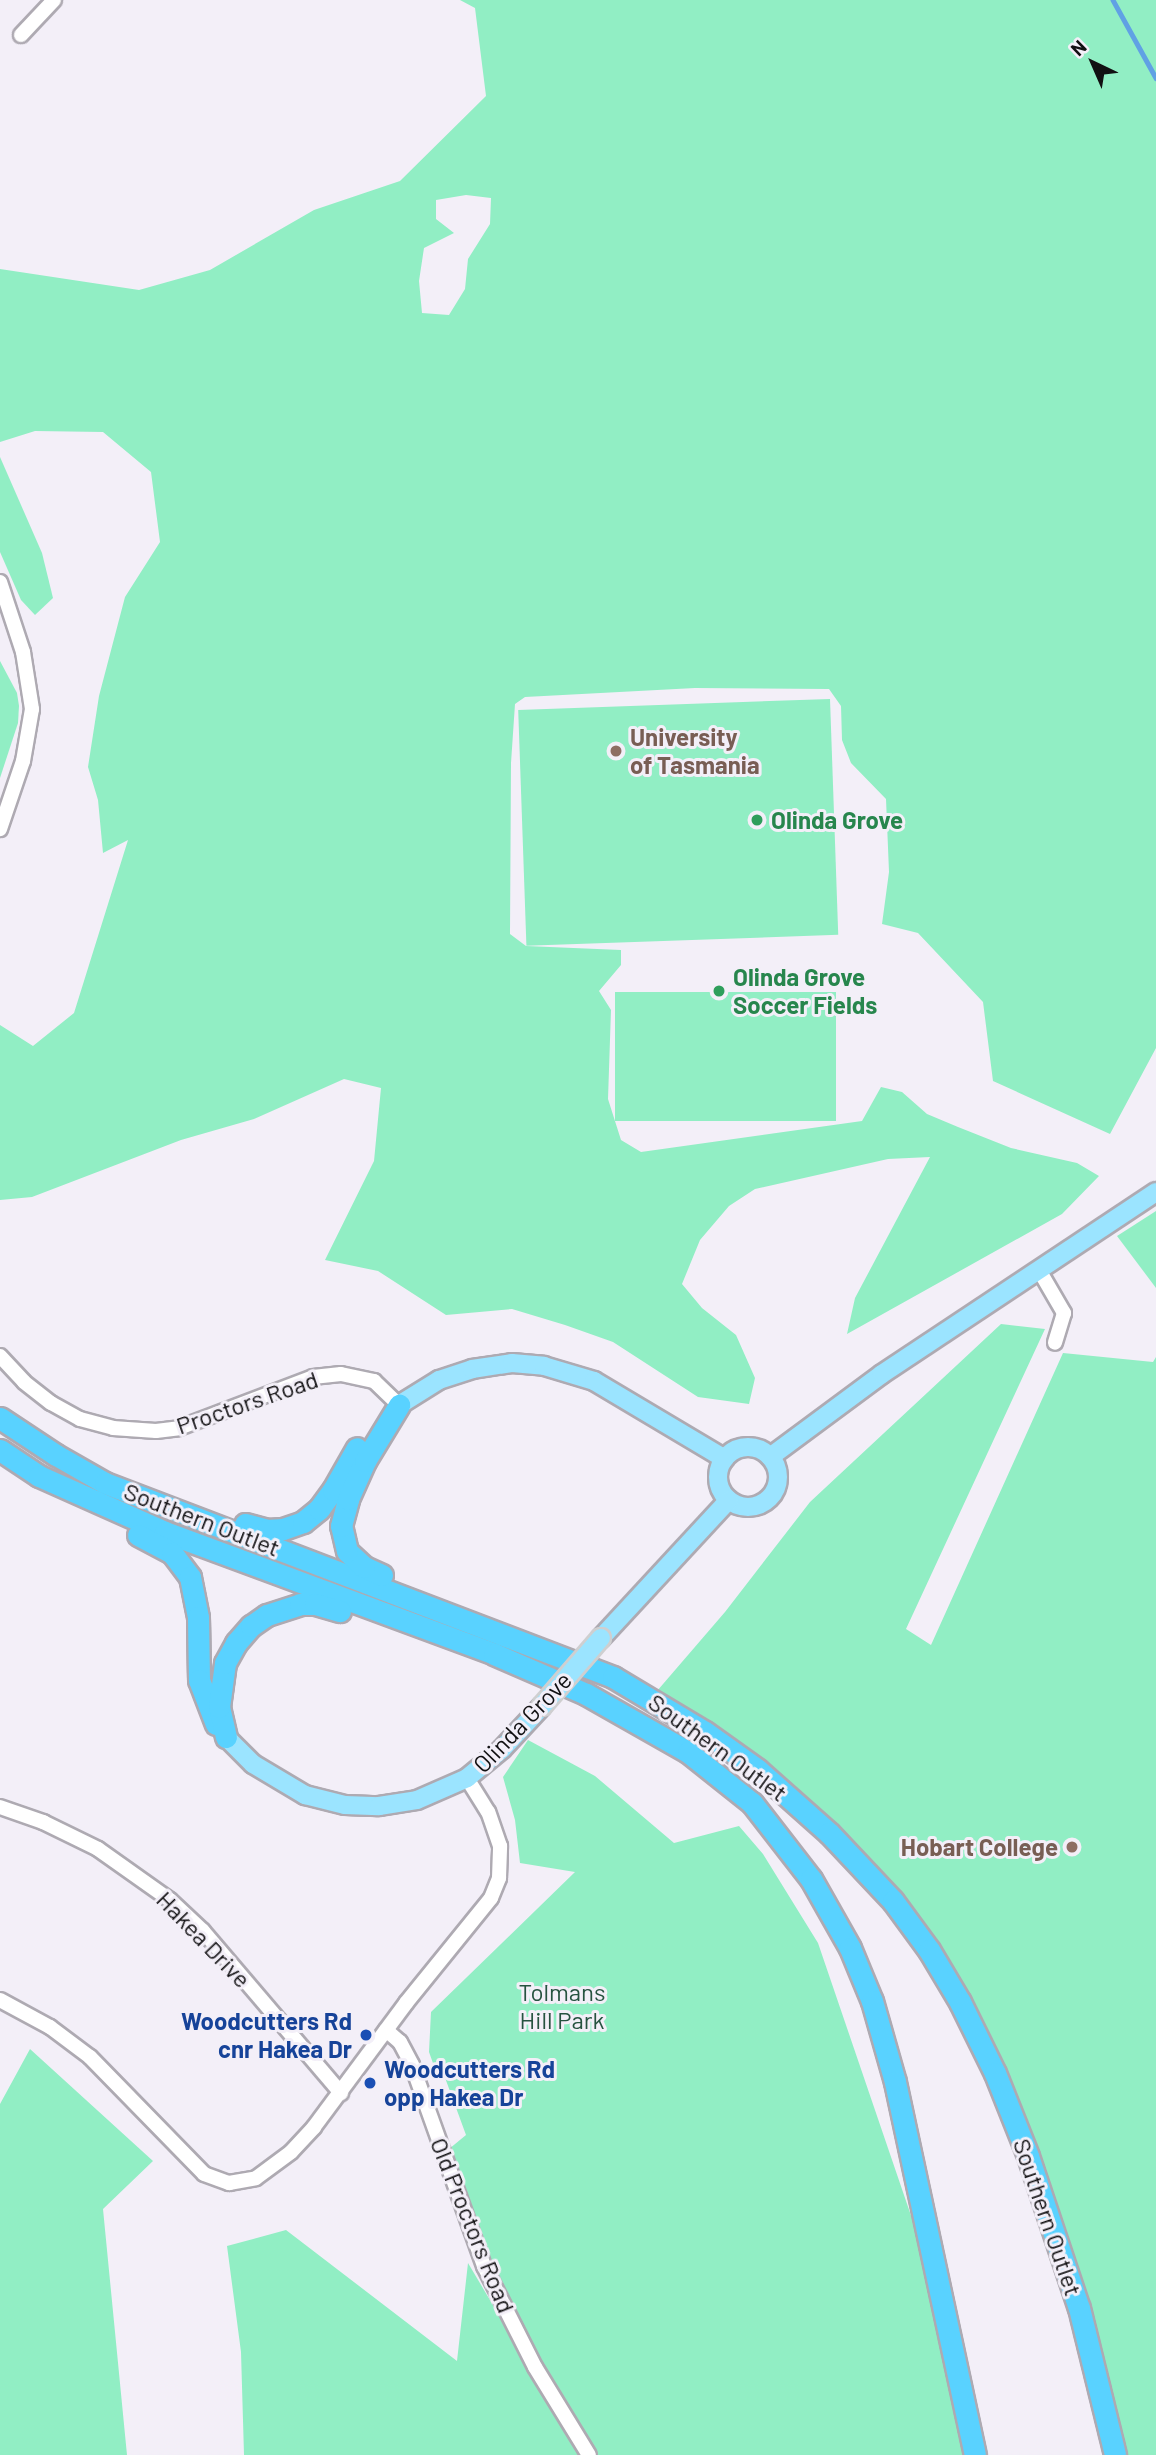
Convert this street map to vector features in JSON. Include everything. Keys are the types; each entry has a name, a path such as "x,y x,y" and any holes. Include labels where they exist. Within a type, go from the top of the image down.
{"highway":[{"path":"37,1443 110,1475 244,1524 267,1530 283,1529 303,1522 318,1509 367,1433 382,1416 399,1405"},
{"path":"399,1405 365,1461 343,1513 342,1540 355,1560 375,1572 593,1657 658,1694 705,1732"},
{"name":"Southern Outlet","path":"0,1418 80,1470 149,1500 564,1655 613,1677 705,1732 758,1770 829,1833 893,1901 929,1950 960,2002 1000,2085 1028,2156 1079,2308 1115,2455"},
{"name":"Southern Outlet","path":"0,1450 39,1476 165,1532 546,1675 640,1723 711,1769 769,1821 797,1857 838,1923 872,2001 905,2129 975,2455"},
{"path":"39,1476 87,1510 162,1546 182,1563 195,1595 199,1680 213,1720 226,1737"},
{"path":"226,1737 219,1707 220,1683 225,1663 236,1643 251,1626 267,1615 285,1607 315,1604 358,1615 526,1679 570,1698 640,1735 701,1775 735,1804 776,1849 803,1888 849,1973 885,2081 905,2129"}],"main road":[{"path":"770,1457 833,1408 1156,1192"},
{"path":"399,1405 439,1380 464,1371 512,1363 537,1364 594,1381 725,1459"},
{"path":"742,1448 752,1448 770,1457 778,1475 773,1494 766,1501 748,1507 729,1500 720,1485 719,1476 725,1459 742,1448"},
{"name":"Olinda Grove","path":"226,1737 239,1752 270,1777 305,1795 326,1802 358,1806 399,1803 442,1791 467,1778 502,1749 729,1500"}],"street":[{"path":"21,35 54,0"},
{"path":"0,582 23,652 32,709 23,761 0,830"},
{"path":"1039,1270 1064,1313 1055,1343"},
{"name":"Proctors Road","path":"0,1356 24,1382 51,1403 80,1419 113,1428 156,1431 179,1428 313,1377 341,1374 374,1381 399,1405"},
{"path":"0,2000 50,2026 90,2057 197,2168 222,2181 247,2181 268,2171 291,2152 480,1916 499,1878 500,1846 495,1828 467,1778"},
{"name":"Hakea Drive","path":"0,1807 43,1822 98,1849 163,1894 203,1931 341,2092"},
{"name":"Old Proctors Road","path":"386,2031 400,2042 412,2064 484,2266 535,2367 589,2455"}],"green space":[{"name":"University of Tasmania","path":"460,0 1156,0 1156,1048 1110,1134 993,1081 983,1002 918,933 882,924 889,872 886,799 851,763 842,740 841,706 829,689 695,688 525,697 515,704 511,763 510,934 526,946 621,950 621,965 599,991 611,1010 608,1099 621,1140 641,1152 862,1121 881,1087 902,1092 927,1114 958,1127 1011,1148 1077,1163 1099,1176 1062,1214 847,1334 855,1298 930,1157 888,1159 755,1189 729,1206 700,1240 682,1284 702,1308 736,1335 755,1378 749,1404 698,1397 613,1342 565,1325 512,1309 446,1315 378,1271 325,1260 374,1161 381,1088 344,1079 254,1119 181,1140 32,1197 0,1200 0,1025 33,1046 74,1013 128,840 103,853 98,800 88,767 99,696 125,597 160,542 151,472 103,432 35,431 0,442 0,269 139,290 210,270 314,210 400,181 486,96 475,8","holes":["466,195 491,198 490,224 468,259 465,289 449,315 422,313 419,281 424,248 454,233 436,219 436,200"]},
{"path":"0,457 42,553 53,598 35,615 21,600 0,552"},
{"path":"0,661 17,693 19,706 18,723 0,778"},
{"path":"830,699 838,935 526,946 518,710"},
{"path":"615,992 836,992 836,1121 615,1121"},
{"path":"1156,1211 1156,1288 1117,1236"},
{"path":"1001,1324 1045,1329 906,1629 931,1645 1063,1353 1153,1362 1156,1357 1156,2455 1115,2455 1079,2308 960,2002 829,1833 651,1698 725,1612 810,1502"},
{"name":"Tolmans Hill Park","path":"528,1740 595,1776 674,1843 739,1826 763,1854 818,1943 948,2324 975,2455 589,2455 499,2298 449,2149 466,2135 440,2064 434,2066 429,2052 431,2012 575,1872 520,1863 515,1820 503,1777"},
{"path":"30,2049 153,2161 103,2209 127,2455 0,2455 0,2104"},
{"path":"286,2230 457,2361 468,2263 582,2455 244,2455 241,2352 227,2246"}],"waterway":[{"path":"1113,0 1156,78"}],"place":[{"name":"University of Tasmania","path":"616,751"},
{"name":"Olinda Grove","path":"757,820"},
{"name":"Olinda Grove Soccer Fields","path":"719,991"},
{"name":"Hobart College","path":"1072,1847"},
{"name":"Woodcutters Rd cnr Hakea Dr","path":"366,2035"},
{"name":"Woodcutters Rd opp Hakea Dr","path":"370,2083"}]}
